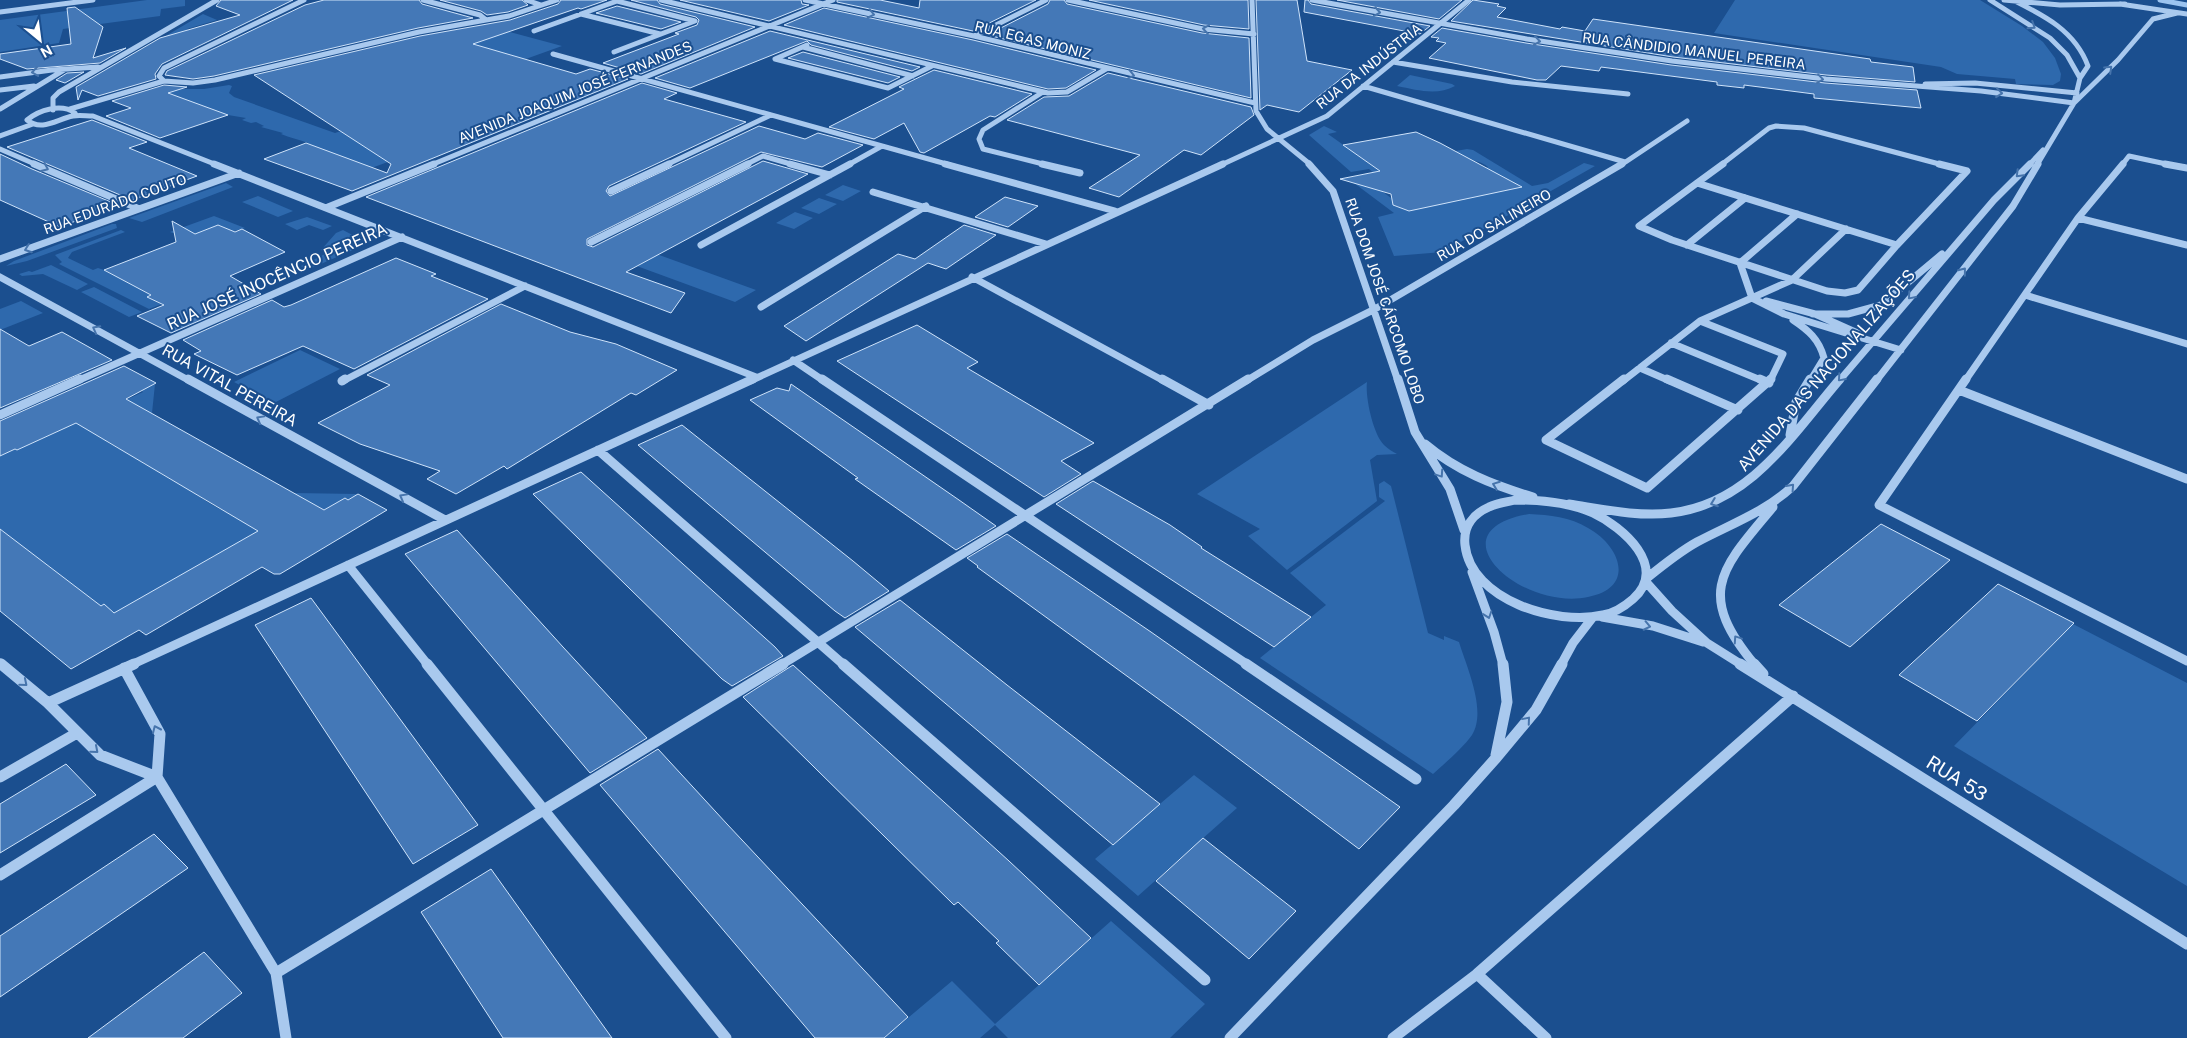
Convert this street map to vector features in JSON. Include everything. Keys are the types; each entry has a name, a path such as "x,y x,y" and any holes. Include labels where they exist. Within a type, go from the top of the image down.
{"street":[{"path":"0,12 93,0"},
{"path":"52,110 54,98 59,92 216,0"},
{"path":"164,81 159,76 164,68 304,0"},
{"path":"424,0 480,15 486,20"},
{"path":"526,0 541,5"},
{"path":"33,124 27,120 52,110 70,109 164,81 193,83 215,80 419,32 509,16 557,0"},
{"path":"661,0 1054,94 1067,92 1106,69"},
{"name":"RUA EGAS MONIZ","path":"806,0 974,36 1255,103"},
{"name":"AVENIDA JOAQUIM JOSÉ FERNANDES","path":"328,207 833,0"},
{"path":"974,36 1046,0"},
{"path":"1068,0 1203,29 1254,34"},
{"name":"RUA DOM JOSÉ CÁRCOMO LOBO","path":"1252,0 1255,103 1260,120 1278,138 1311,165 1333,191 1375,309 1415,432 1450,489 1464,530"},
{"name":"RUA CÂNDIDIO MANUEL PEREIRA","path":"1312,0 1527,39 1672,61 1904,86 1981,91 2074,103"},
{"path":"1349,7 1358,0"},
{"name":"RUA DA INDÚSTRIA","path":"48,703 1336,110 1469,0"},
{"path":"1990,0 2050,38 2067,55 2080,78"},
{"path":"2004,0 2060,6 2125,4"},
{"path":"2088,0 2187,14"},
{"path":"534,31 618,1 695,20 614,52"},
{"name":"AVENIDA DAS NACIONALIZAÇÕES","path":"1647,580 1677,554 1698,542 1755,516 1778,501 1793,486 2013,206 2074,103 2080,78 2088,66 2085,55 2075,38 2014,1"},
{"path":"2074,103 2118,60 2153,19 2177,13"},
{"path":"581,14 661,34"},
{"path":"821,39 775,59 888,88 932,66"},
{"path":"803,47 912,76"},
{"path":"553,54 1115,211"},
{"path":"1393,62 1512,82 1628,94"},
{"path":"0,77 101,67"},
{"path":"0,109 66,69"},
{"path":"1904,86 1949,82 1975,83 2077,93"},
{"path":"1975,83 1981,91"},
{"path":"0,90 40,85"},
{"path":"1363,86 1625,162"},
{"path":"1043,92 983,130 979,135 978,143 983,149 1080,173"},
{"path":"0,103 12,102"},
{"path":"70,109 74,111 72,116"},
{"path":"611,191 771,115"},
{"path":"0,136 33,124 58,122 72,116 93,116 756,377"},
{"name":"RUA DO SALINEIRO","path":"276,973 1313,340 1375,309 1625,162 1686,121"},
{"path":"1776,126 1804,128 1967,171 1896,245 1858,290 1853,292 1827,291 1687,245 1639,226 1696,183 1769,128 1776,126"},
{"name":"AVENIDA DAS NACIONALIZAÇÕES","path":"1569,504 1638,514 1664,515 1705,507 1725,499 1744,486 1760,472 1994,200 2053,140"},
{"path":"701,245 882,146"},
{"path":"0,149 137,208"},
{"path":"591,242 763,156 830,175"},
{"path":"2187,168 2129,156 2078,218 1879,505 2187,661"},
{"name":"RUA EDURADO COUTO","path":"0,259 137,208 239,173"},
{"path":"1696,183 1896,245"},
{"path":"874,192 926,206 1046,244"},
{"path":"1687,245 1746,198"},
{"path":"761,307 926,206"},
{"path":"1740,262 1797,214"},
{"path":"2078,218 2187,245"},
{"path":"1700,321 1782,354 1769,383 1647,488 1546,440 1700,321 1792,280 1846,229"},
{"name":"RUA JOSÉ INOCÊNCIO PEREIRA","path":"0,415 138,352 402,237"},
{"path":"1813,314 1848,314 1880,305 1962,237"},
{"path":"1740,262 1752,298 1784,314 1837,332 1901,350"},
{"name":"RUA VITAL PEREIRA","path":"0,277 445,520"},
{"path":"972,278 1209,405"},
{"path":"342,381 525,286"},
{"path":"2025,295 2187,344"},
{"path":"1752,298 1792,307 1844,324 1873,341"},
{"path":"1784,314 1814,335 1821,346 1824,358 1796,402 1790,437"},
{"path":"1671,344 1769,383"},
{"path":"793,360 1027,515 1416,779"},
{"path":"1640,368 1738,410"},
{"path":"1959,390 2187,478"},
{"name":"RUA DOM JOSÉ CÁRCOMO LOBO","path":"1415,432 1437,454 1469,475 1542,500"},
{"path":"598,450 1206,980"},
{"path":"1471,569 1487,586 1509,600 1528,608 1565,617 1596,617 1622,609 1638,598 1647,580 1645,560 1634,542 1617,526 1569,504 1542,500 1515,500 1492,506 1475,516 1464,530 1462,549 1489,617 1504,668 1506,694 1504,718 1496,758"},
{"path":"1766,679 1730,629 1721,608 1720,587 1725,571 1739,549 1778,501"},
{"path":"348,565 726,1038"},
{"name":"RUA 53","path":"1647,580 1672,611 1707,643 2187,944"},
{"path":"1230,1038 1454,805 1496,758 1536,710 1573,643 1596,617"},
{"name":"RUA 53","path":"1596,617 1652,626 1707,643"},
{"path":"0,663 48,703 100,755 157,777"},
{"path":"124,668 160,734 157,777 276,973 286,1038"},
{"path":"1393,1038 1477,974 1793,696"},
{"path":"0,777 77,733"},
{"path":"0,875 157,777"},
{"path":"1477,974 1546,1038"}],"shaded area":[{"path":"147,0 185,0 185,6 161,9 160,16 63,29 59,43 0,52 0,20"},
{"path":"1735,0 1980,0 2022,26 2043,42 2055,58 2061,74 2060,81 2053,85 2016,84 2015,79 1957,74 1941,67 1714,33"},
{"path":"203,14 217,20 187,29 192,32 140,51"},
{"path":"499,29 562,46 523,60 459,43"},
{"path":"1410,75 1455,86 1441,91 1434,91 1397,86"},
{"path":"232,86 229,93 234,97 335,133 347,129 415,152 366,170 300,146 308,143 261,127 264,126 256,122 251,123 242,120 246,118 228,115 217,118 150,92 166,89 204,89"},
{"path":"1324,126 1337,132 1328,134 1380,171 1374,173 1369,169 1351,172 1309,135"},
{"path":"1467,149 1473,150 1532,186 1548,183 1584,163 1595,166 1443,252 1394,256 1378,217 1394,213 1354,183 1367,180 1371,188 1379,189 1395,201 1513,182 1485,168 1488,167 1479,162 1452,163 1439,154"},
{"path":"226,183 233,187 142,222 129,218"},
{"path":"843,185 861,191 843,201 825,195"},
{"path":"258,196 293,211 278,217 242,202"},
{"path":"819,198 837,204 819,214 801,208"},
{"path":"795,212 813,218 794,229 776,223"},
{"path":"214,216 245,228 208,234 186,235 170,232"},
{"path":"307,217 332,226 323,230 309,225 297,230 285,224"},
{"path":"116,224 117,228 27,261 6,266 14,261"},
{"path":"121,230 125,232 72,252 68,258 93,270 98,268 104,270 151,295 148,297 162,304 149,309 59,264 62,262 55,255"},
{"path":"343,230 364,241 351,248 353,250 307,270 301,266 327,253 321,250 336,233"},
{"path":"626,243 756,290 735,302 604,254"},
{"path":"51,265 88,284 77,290 43,274 22,276 19,274 32,272"},
{"path":"94,287 142,312 129,317 81,292"},
{"path":"21,301 43,313 0,330 0,309"},
{"path":"300,350 340,369 274,403 234,382"},
{"path":"1367,382 1369,406 1376,433 1384,445 1397,454 1377,455 1370,460 1377,501 1287,570 1248,536 1260,529 1197,494"},
{"path":"155,384 152,413 105,435 107,442 119,449 124,447 134,457 146,465 151,463 161,474 175,482 179,479 201,498 219,509 246,519 293,493 358,494 348,500 345,498 298,525 219,557 215,555 117,616 104,605 96,609 25,548 20,551 0,529 0,456 143,392 141,390"},
{"path":"1384,481 1391,486 1428,633 1444,640 1444,636 1459,642 1477,702 1476,725 1472,735 1433,774 1260,658 1326,605 1290,573 1385,501 1379,497 1379,484"},
{"path":"1529,514 1567,519 1581,524 1599,536 1609,545 1615,555 1618,576 1613,585 1603,592 1588,597 1562,598 1537,592 1514,581 1497,567 1487,551 1487,536 1501,523"},
{"path":"2073,624 2187,683 2187,886 1954,746"},
{"path":"1194,775 1237,808 1138,896 1095,859"},
{"path":"1111,921 1205,1004 1170,1038 1008,1038 995,1025 980,1038 884,1038 952,981 995,1024"}],"building":[{"path":"221,0 293,0 162,64 155,74 156,79 98,96 82,90 78,100 76,87 160,38 240,15 216,6"},
{"path":"324,0 419,0 422,4 473,18 418,28 214,76 193,79 165,75 167,71 305,5"},
{"path":"440,0 522,0 528,5 508,12 487,15 481,11"},
{"path":"561,0 607,0 473,44 576,74 590,69 628,79 352,191 264,159 306,143 387,173 391,164 254,75 420,36 510,20 558,4"},
{"path":"631,0 657,0 660,4 755,27 641,74 603,63 679,34 675,33 697,25 699,20 696,17"},
{"path":"680,0 801,0 802,4 809,5 769,21"},
{"path":"837,0 880,0 919,8 920,0 1036,0 973,31 837,2"},
{"path":"1050,0 1064,0 1067,4 1202,33 1249,38 1251,98 987,35 1048,4"},
{"path":"1089,0 1248,0 1249,29 1204,25"},
{"path":"1256,0 1297,0 1307,61 1352,70 1299,112 1267,105 1260,110"},
{"path":"1305,0 1308,0 1311,4 1430,26 1420,34 1304,12"},
{"path":"1337,0 1462,0 1439,19"},
{"path":"1473,0 1499,4 1497,6 1506,8 1497,17 1560,29 1562,27 1585,31 1593,19 1870,59 1871,62 1913,67 1915,82 1826,75 1673,57 1451,21"},
{"path":"617,6 681,22 661,29 596,13"},
{"path":"75,7 103,27 93,58 126,48 100,63 27,69 0,59 0,54 71,44 67,8"},
{"path":"824,8 973,40 1096,70 1066,88 1048,89 784,25"},
{"path":"1442,28 1671,65 1825,83 1917,90 1921,108 1814,98 1814,94 1744,85 1744,88 1717,85 1717,82 1601,67 1599,71 1561,66 1546,80 1537,80 1429,58 1446,43 1436,41 1439,38 1431,37"},
{"path":"770,31 920,67 912,71 811,45 807,41 690,88 655,78"},
{"path":"803,52 900,77 888,83 788,58"},
{"path":"934,70 1032,94 995,117 990,116 924,153 920,152 904,123 874,139 829,127 904,89 899,87"},
{"path":"84,72 65,83 56,80 67,73"},
{"path":"1108,73 1251,107 1254,115 1201,155 1184,150 1119,197 1089,188 1140,155 1007,120 1044,97 1069,96"},
{"path":"642,83 677,93 664,99 746,122 609,186 606,191 610,196 759,126 805,139 818,133 863,145 822,167 761,152 587,239 587,245 593,247 763,161 808,174 626,272 685,293 671,313 366,197"},
{"path":"164,85 187,87 168,93 228,115 160,138 106,116 131,108 112,101"},
{"path":"92,120 147,142 129,148 197,176 132,200 7,147"},
{"path":"1416,132 1522,187 1409,211 1393,205 1391,194 1340,179 1380,171 1343,145"},
{"path":"0,154 118,205 60,227 0,200"},
{"path":"1005,197 1038,206 1008,227 975,217"},
{"path":"172,221 195,234 218,225 235,232 242,229 285,252 230,276 261,294 171,333 137,316 164,305 147,297 151,295 104,270 176,242"},
{"path":"964,225 996,235 946,269 928,263 806,341 784,326 898,254 915,259"},
{"path":"396,258 436,274 431,276 488,299 354,369 303,346 237,375 194,354 201,351 183,340 272,300 284,307 291,305"},
{"path":"501,304 570,332 616,344 677,370 636,395 631,393 507,469 504,466 456,494 427,479 440,471 360,444 318,423 390,385 367,375"},
{"path":"917,325 978,362 967,368 1094,443 1061,461 1081,474 1044,497 837,361"},
{"path":"0,329 29,346 62,332 112,360 0,408"},
{"path":"124,366 156,383 126,399 324,510 345,498 348,500 358,494 387,510 280,574 274,574 262,567 146,635 139,630 71,669 0,611 0,529 101,606 104,604 114,613 258,531 76,423 0,456 0,421"},
{"path":"791,384 996,526 956,550 855,479 858,478 750,400 777,388 789,391"},
{"path":"682,425 889,591 845,618 835,611 638,445"},
{"path":"581,472 783,656 732,686 722,679 533,494"},
{"path":"1093,481 1170,525 1201,548 1311,617 1274,647 1056,504"},
{"path":"1881,524 1950,560 1850,647 1779,605"},
{"path":"457,530 647,738 590,773 405,554"},
{"path":"1007,534 1151,632 1400,807 1359,849 967,558"},
{"path":"1998,584 2074,623 1977,721 1899,675"},
{"path":"311,598 478,825 413,864 255,625"},
{"path":"900,600 1160,804 1113,845 855,627"},
{"path":"793,665 1091,938 1039,985 996,943 999,941 958,902 954,905 743,697"},
{"path":"658,749 908,1017 884,1038 815,1038 600,785"},
{"path":"66,764 96,795 0,853 0,804"},
{"path":"154,834 188,868 0,997 0,936"},
{"path":"1203,838 1296,911 1249,959 1156,881"},
{"path":"491,869 612,1038 503,1038 421,912"},
{"path":"204,952 242,993 183,1038 88,1038"}],"waterway":[{"path":"2160,0 2187,5"}]}
